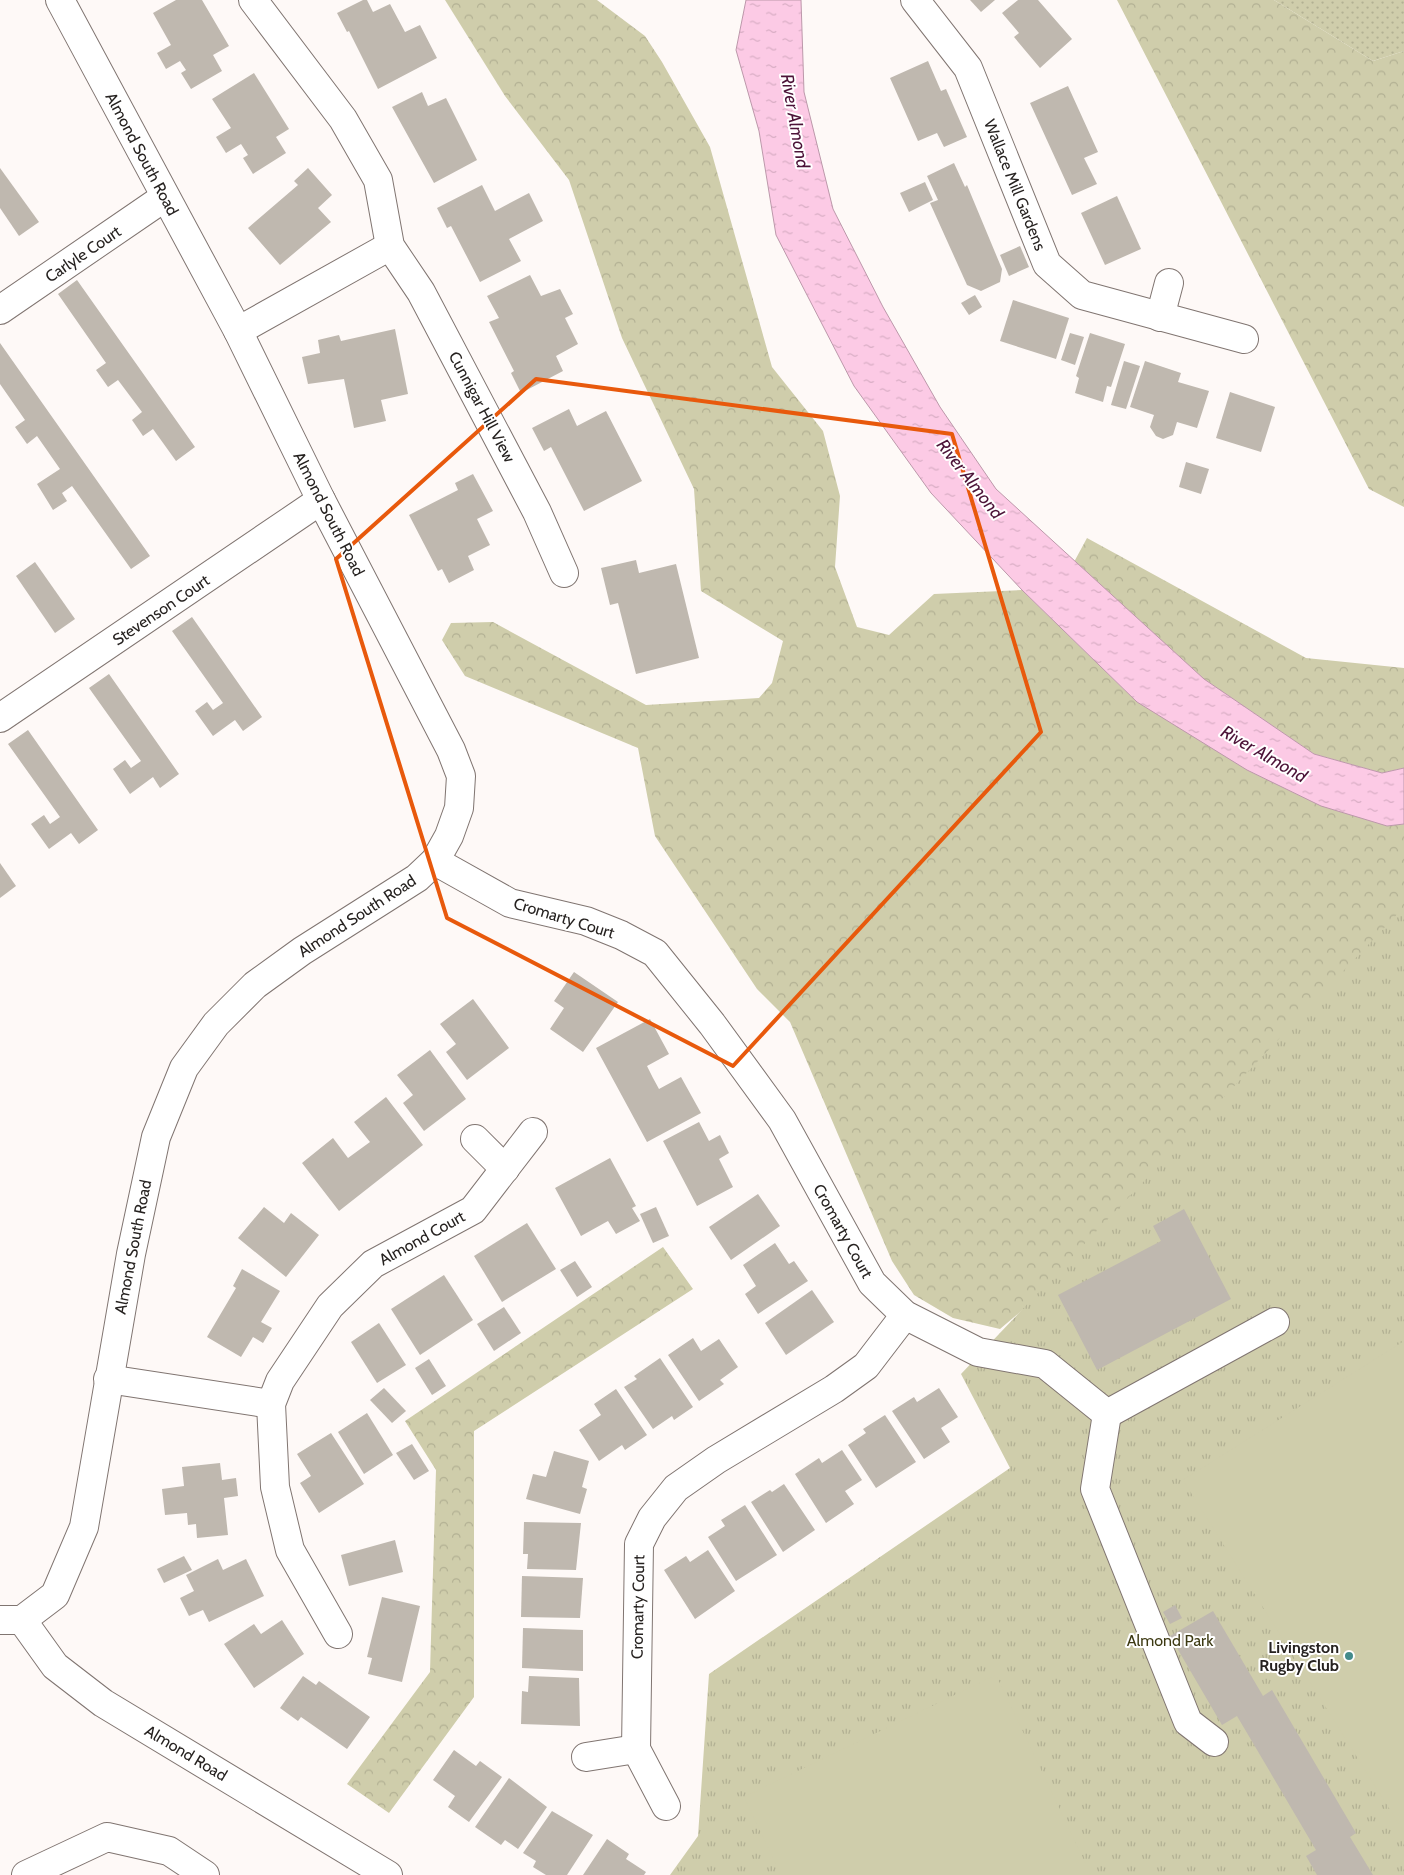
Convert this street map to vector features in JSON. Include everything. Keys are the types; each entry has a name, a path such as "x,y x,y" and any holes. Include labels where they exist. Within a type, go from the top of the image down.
{"street":[{"name":"Almond South Road","path":"11,1620 55,1595 84,1527 108,1378 156,1137 184,1068 216,1024 255,985 302,951 417,878 435,860 449,836 459,808 461,776 451,750 321,500 238,331 60,0"},
{"name":"Cunnigar Hill View","path":"253,0 343,119 378,180 390,246 421,292 537,512 564,573"},
{"name":"Wallace Mill Gardens","path":"914,0 968,68 1047,264 1082,295 1244,339"},
{"name":"Carlyle Court","path":"0,310 165,197"},
{"path":"238,331 390,246"},
{"path":"1160,317 1169,284"},
{"name":"Stevenson Court","path":"0,718 321,500"},
{"name":"Cromarty Court","path":"435,860 510,903 586,922 621,935 655,954 712,1024 782,1120 872,1283 905,1315 866,1366 834,1389 716,1460 676,1488 652,1518 639,1544 636,1748 666,1806"},
{"name":"Almond Court","path":"338,1634 290,1550 275,1487 271,1404 280,1381 330,1306 373,1264 473,1210 533,1132"},
{"path":"475,1139 505,1169"},
{"path":"905,1315 978,1352 1045,1364 1107,1414"},
{"path":"1107,1414 1275,1322"},
{"path":"108,1378 271,1404"},
{"path":"1107,1414 1095,1489 1188,1722 1214,1742"},
{"name":"Almond Road","path":"11,1620 55,1666 103,1703 388,1875"},
{"path":"586,1757 636,1748"},
{"path":"26,1875 107,1837 169,1851 205,1875"}],"highlighted area":[{"path":"536,379 952,434 1041,732 733,1066 447,918 336,559"}],"green space":[{"path":"445,0 597,0 645,36 662,62 710,147 772,367 823,431 840,496 835,567 857,627 889,635 934,594 1022,590 1137,702 1387,826 1404,824 1404,973 1123,1225 1000,1329 953,1318 914,1295 892,1261 790,1022 757,989 655,836 638,748 465,676 442,640 451,623 493,622 646,705 759,698 772,683 783,641 701,591 694,489 622,338 569,180 505,96"},
{"path":"1117,0 1274,0 1373,61 1404,51 1404,507 1369,489"},
{"path":"1274,0 1404,0 1404,51 1373,61"},
{"path":"1087,538 1306,658 1404,668 1404,768 1382,773 1314,754 1203,679 1074,562"},
{"name":"Almond Park","path":"1404,907 1404,1875 670,1875 698,1836 709,1674 1010,1468 961,1374"},
{"path":"663,1247 693,1289 474,1431 474,1697 389,1813 347,1784 430,1672 436,1470 405,1421"},
{"name":"Livingston Rugby Club","path":"1404,1341 1404,1832 1183,1480"},
{"path":"996,1675 1091,1875 781,1875 744,1797"}],"water":[{"name":"River Almond","path":"746,0 801,0 804,92 833,209 883,307 940,407 996,489 1204,679 1314,754 1382,773 1404,768 1404,824 1387,826 1321,806 1247,770 1137,702 1022,590 931,493 854,386 776,235 759,131 736,50"}],"building":[{"path":"176,0 202,0 229,46 213,55 222,71 191,89 181,73 186,70 180,61 166,69 157,53 171,45 153,13"},
{"path":"363,0 367,0 373,12 390,4 405,32 420,25 437,58 378,89 349,31 347,32 337,13"},
{"path":"970,0 995,0 981,12"},
{"path":"1018,0 1038,0 1072,39 1040,68 1014,37 1019,33 1002,13"},
{"path":"928,61 941,91 946,89 967,137 944,147 937,133 918,141 890,78"},
{"path":"254,73 289,129 276,137 286,153 253,174 243,158 248,155 241,144 226,153 216,137 231,128 212,99"},
{"path":"1068,86 1098,152 1084,158 1097,184 1072,195 1030,103"},
{"path":"422,92 428,106 446,98 477,160 434,183 392,107"},
{"path":"954,163 965,187 967,185 1002,269 1000,282 981,291 967,285 930,203 938,200 927,176"},
{"path":"0,168 39,222 19,236 0,208"},
{"path":"308,168 332,195 318,208 331,222 280,265 248,228 298,185 294,181"},
{"path":"925,182 933,200 909,212 900,193"},
{"path":"482,185 495,211 529,193 543,221 509,239 521,261 480,282 451,226 447,228 437,208"},
{"path":"1117,196 1141,249 1105,265 1081,213"},
{"path":"1020,246 1029,267 1009,276 1000,255"},
{"path":"530,275 541,296 560,289 573,314 565,318 578,344 556,356 563,371 521,393 511,373 514,371 489,322 499,318 487,296"},
{"path":"77,280 195,447 176,461 153,429 143,436 132,420 142,412 118,380 108,387 96,370 106,363 58,294"},
{"path":"975,295 982,307 969,315 961,303"},
{"path":"1013,300 1069,318 1056,359 1000,341"},
{"path":"395,329 408,394 381,400 386,421 354,428 344,379 308,384 302,357 320,353 318,340 339,335 341,341"},
{"path":"1070,333 1084,337 1075,365 1061,360"},
{"path":"1090,333 1125,344 1111,387 1107,386 1103,402 1075,393 1079,378 1076,376"},
{"path":"0,343 150,556 131,569 72,486 62,493 67,501 53,510 37,484 60,469 37,436 27,444 15,427 25,420 0,384"},
{"path":"1124,361 1140,366 1126,409 1111,405"},
{"path":"1145,361 1181,373 1178,382 1209,391 1197,428 1177,422 1173,435 1163,439 1156,436 1150,427 1154,415 1130,407"},
{"path":"1230,392 1275,407 1261,452 1216,438"},
{"path":"569,409 577,426 606,411 642,481 584,511 551,447 544,451 532,428"},
{"path":"1186,462 1209,469 1201,494 1179,487"},
{"path":"473,474 493,511 477,519 490,545 468,556 474,570 449,583 442,569 438,571 409,515 458,490 455,483"},
{"path":"636,560 639,573 676,564 699,658 636,674 618,603 610,605 601,568"},
{"path":"35,562 75,619 55,633 16,576"},
{"path":"192,617 262,717 243,731 235,720 213,736 195,711 207,702 213,710 223,703 172,631"},
{"path":"109,674 179,774 160,788 153,777 130,794 113,769 125,760 131,768 141,761 89,688"},
{"path":"28,730 98,830 79,844 71,833 49,849 31,824 44,815 50,824 60,817 8,744"},
{"path":"0,863 16,886 0,898"},
{"path":"574,972 618,1002 583,1052 550,1029 564,1008 554,1001"},
{"path":"473,999 509,1048 467,1080 446,1052 456,1044 440,1024"},
{"path":"650,1019 669,1054 647,1066 653,1078 659,1089 681,1077 701,1113 647,1142 596,1048"},
{"path":"430,1050 466,1099 424,1131 403,1103 413,1095 397,1075"},
{"path":"386,1097 423,1145 339,1211 302,1163 333,1138 348,1158 370,1142 354,1122"},
{"path":"699,1122 709,1141 720,1135 729,1153 719,1159 733,1187 697,1206 663,1141"},
{"path":"610,1158 636,1206 632,1208 640,1221 616,1234 608,1221 581,1236 555,1188"},
{"path":"758,1194 780,1226 731,1260 709,1227"},
{"path":"264,1207 284,1223 291,1213 319,1235 286,1277 238,1238"},
{"path":"656,1207 669,1236 653,1243 640,1214"},
{"path":"1184,1209 1231,1299 1097,1370 1058,1295 1161,1241 1153,1226"},
{"path":"527,1223 556,1269 502,1302 474,1256"},
{"path":"775,1243 789,1264 794,1261 808,1281 758,1314 745,1294 756,1286 743,1265"},
{"path":"575,1261 592,1287 577,1297 560,1270"},
{"path":"242,1269 280,1291 261,1322 272,1328 263,1343 253,1337 241,1357 207,1337 236,1288 233,1286"},
{"path":"444,1275 473,1320 420,1355 391,1309"},
{"path":"812,1290 834,1322 786,1355 765,1323"},
{"path":"504,1307 521,1333 494,1351 477,1324"},
{"path":"379,1323 406,1365 377,1383 351,1342"},
{"path":"693,1338 701,1351 719,1339 738,1367 720,1380 724,1384 699,1401 668,1355"},
{"path":"660,1358 693,1407 674,1420 672,1416 653,1429 624,1387 637,1379 634,1376"},
{"path":"429,1359 446,1386 432,1395 415,1368"},
{"path":"384,1388 406,1411 392,1423 370,1400"},
{"path":"939,1388 958,1417 941,1428 950,1442 924,1459 892,1411 914,1397 917,1402"},
{"path":"616,1389 647,1435 625,1450 622,1445 599,1461 579,1430 601,1415 594,1404"},
{"path":"367,1413 393,1455 364,1474 338,1432"},
{"path":"885,1415 916,1462 876,1488 848,1445 866,1433 863,1429"},
{"path":"331,1433 364,1484 319,1513 300,1483 311,1476 297,1454"},
{"path":"412,1444 429,1471 414,1480 396,1453"},
{"path":"842,1450 862,1480 845,1491 854,1504 826,1523 795,1474 819,1458 822,1463"},
{"path":"554,1451 589,1461 582,1487 587,1489 580,1514 526,1499 533,1474 546,1477"},
{"path":"220,1463 222,1480 236,1478 238,1496 224,1498 228,1535 197,1538 196,1524 188,1525 187,1513 165,1515 162,1489 184,1486 182,1467"},
{"path":"784,1484 815,1530 783,1552 751,1502"},
{"path":"745,1505 777,1555 736,1581 708,1537 725,1526 721,1520"},
{"path":"524,1522 581,1523 576,1570 527,1569 528,1554 523,1554"},
{"path":"395,1540 403,1572 349,1586 341,1555"},
{"path":"708,1550 735,1591 695,1619 664,1570 686,1556 690,1562"},
{"path":"184,1556 192,1570 164,1583 157,1569"},
{"path":"218,1559 223,1570 246,1559 264,1596 209,1622 203,1610 189,1616 180,1598 194,1591 186,1575"},
{"path":"522,1576 583,1578 580,1618 521,1617"},
{"path":"382,1597 420,1606 402,1682 368,1674 372,1658 367,1657"},
{"path":"1175,1605 1182,1618 1170,1624 1163,1612"},
{"path":"1213,1611 1263,1696 1272,1690 1356,1833 1350,1837 1373,1875 1317,1875 1306,1856 1316,1850 1237,1716 1222,1725 1170,1636"},
{"path":"282,1620 304,1654 254,1688 224,1644 254,1624 261,1634"},
{"path":"523,1628 583,1630 583,1671 522,1668"},
{"path":"303,1676 316,1685 319,1681 370,1717 347,1749 301,1717 298,1721 280,1708"},
{"path":"529,1676 579,1678 580,1726 521,1724 522,1691 528,1692"},
{"path":"454,1750 476,1766 480,1761 502,1777 469,1822 448,1807 455,1796 433,1780"},
{"path":"509,1778 547,1807 518,1849 505,1840 501,1845 475,1827"},
{"path":"552,1811 593,1835 567,1875 546,1875 533,1867 536,1861 523,1853"},
{"path":"607,1839 629,1854 626,1859 646,1872 644,1875 583,1875"}],"place":[{"name":"Livingston Rugby Club","path":"1349,1656"}]}
